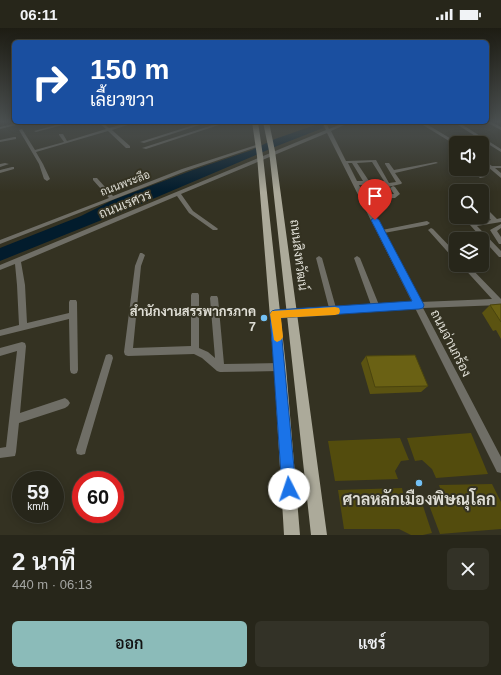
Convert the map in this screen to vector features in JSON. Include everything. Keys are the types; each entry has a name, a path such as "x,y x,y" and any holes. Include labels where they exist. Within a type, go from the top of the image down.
{"main road":[{"path":"258,145 280,367 292,535"},
{"name":"ถนนสิงหวัฒน์","path":"270,145 319,535"},
{"path":"275,314 292,314"}],"street":[{"path":"29,145 41,164 46,179"},
{"path":"33,152 57,145"},
{"path":"144,148 157,145"},
{"path":"259,154 272,152 291,145"},
{"name":"ถนนจ่านกร้อง","path":"336,145 501,468"},
{"path":"491,145 501,151"},
{"name":"ถนนเรศวร","path":"0,268 178,194 259,154"},
{"name":"ถนนพระลือ","path":"0,242 184,170 259,154"},
{"path":"345,162 374,161 387,183 367,183 357,185"},
{"path":"354,162 367,183"},
{"path":"393,172 436,163"},
{"path":"0,166 7,164"},
{"path":"357,185 398,184 399,183 393,172 387,164"},
{"path":"491,168 501,167"},
{"path":"0,172 12,168"},
{"path":"491,168 501,176"},
{"path":"95,179 112,198"},
{"path":"363,197 395,196 397,194 393,188"},
{"path":"178,194 190,211 215,229"},
{"path":"489,212 499,220"},
{"path":"499,220 473,225 501,255"},
{"path":"381,232 427,223"},
{"path":"501,226 493,230 493,233 501,242"},
{"path":"431,230 449,249"},
{"path":"142,255 138,266 128,352 195,350 205,355 220,368 280,367"},
{"path":"319,258 333,311"},
{"path":"357,258 376,308"},
{"path":"18,261 22,285 23,327"},
{"path":"471,272 500,302"},
{"path":"195,295 195,350"},
{"path":"214,298 220,368"},
{"path":"73,302 74,370"},
{"path":"292,314 419,305 500,302"},
{"path":"0,333 73,315"},
{"path":"0,352 22,346 15,419 10,452 0,453"},
{"path":"82,450 109,358"},
{"path":"15,419 65,403"}],"shaded area":[{"path":"471,433 488,474 436,478 432,469 422,460 415,461 407,438"},
{"path":"400,438 409,460 401,461 395,471 398,479 335,481 328,441"},
{"path":"492,484 501,502 501,529 440,534 429,505 439,505 442,494 439,485"},
{"path":"402,488 404,498 415,507 423,506 432,533 411,535 399,529 344,529 338,490"}],"water":[{"path":"263,145 280,145 129,209 0,261 0,248 81,216 113,200"}],"building":[{"path":"501,304 501,322 490,305"},
{"path":"415,355 428,386 375,387 366,356"}],"slow traffic":[{"path":"277,337 275,314 335,311"}],"place":[{"name":"สำนักงานสรรพากรภาค 7","path":"264,318"},
{"name":"ศาลหลักเมืองพิษณุโลก","path":"419,483"}],"route":[{"path":"289,489 275,314 419,305 375,220"}]}
